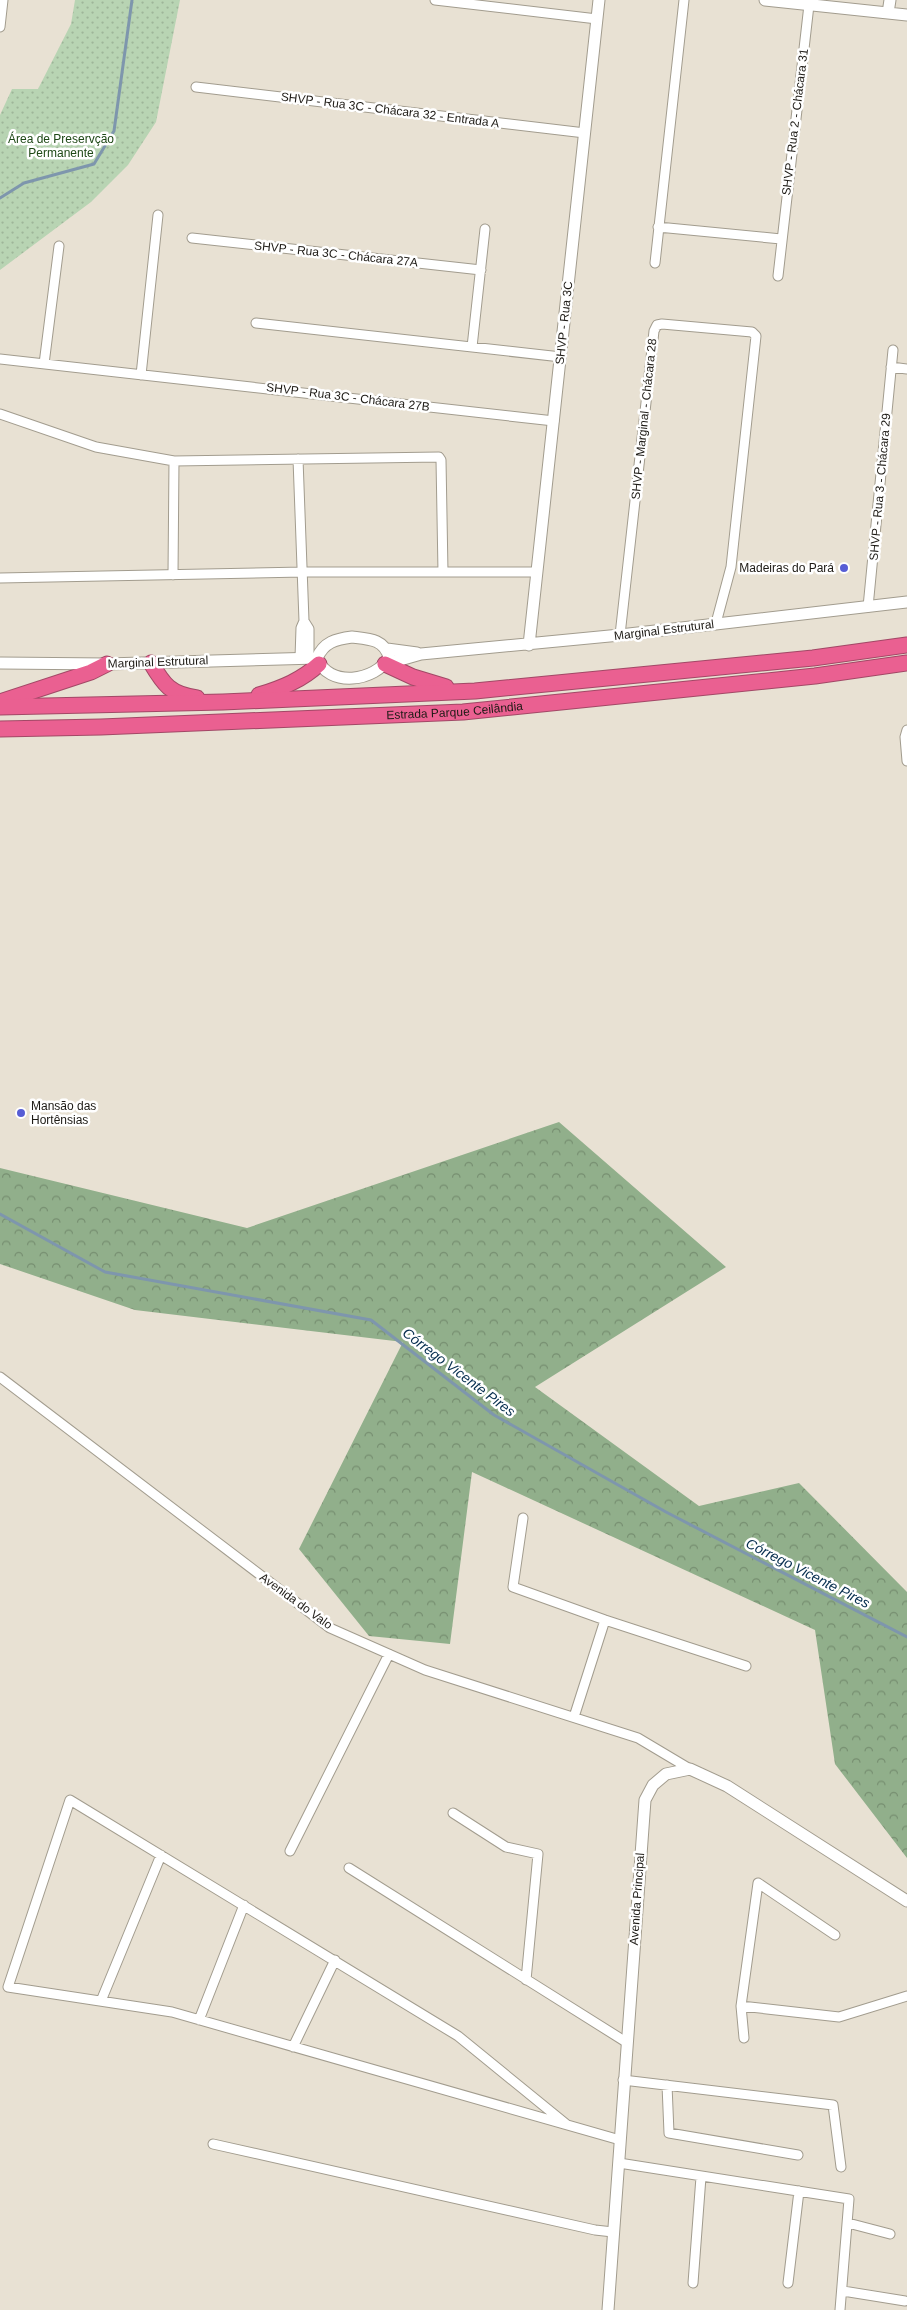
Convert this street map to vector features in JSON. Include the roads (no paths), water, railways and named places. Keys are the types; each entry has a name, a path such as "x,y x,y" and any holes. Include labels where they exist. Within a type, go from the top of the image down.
{"highway":[{"name":"Estrada Parque Ceilândia","path":"0,707 240,702 520,688 813,658 907,645"},
{"path":"240,702 292,683 307,675 311,659"},
{"path":"151,663 163,684 185,696 223,702"},
{"name":"Estrada Parque Ceilândia","path":"0,729 101,727 463,712 806,677 907,663"},
{"path":"0,702 92,672 107,664"},
{"path":"385,664 413,677 460,691"}],"street":[{"path":"0,27 3,0"},
{"path":"435,0 597,20"},
{"name":"SHVP - Rua 3C","path":"529,645 598,0"},
{"path":"655,263 684,0"},
{"path":"765,0 907,15"},
{"path":"888,13 890,0"},
{"name":"SHVP - Rua 2 - Chácara 31","path":"778,276 809,5"},
{"name":"SHVP - Rua 3C - Chácara 32 - Entrada A","path":"196,87 584,133"},
{"path":"141,374 158,215"},
{"path":"658,227 781,239"},
{"path":"472,347 485,229"},
{"name":"SHVP - Rua 3C - Chácara 27A","path":"192,238 481,270"},
{"path":"44,364 59,246"},
{"path":"256,323 561,357"},
{"name":"SHVP - Marginal - Chácara 28","path":"620,635 654,331 657,325 662,324 752,332 756,336 731,567 716,623"},
{"name":"SHVP - Rua 3 - Chácara 29","path":"868,607 893,350"},
{"name":"SHVP - Rua 3C - Chácara 27B","path":"0,359 554,421"},
{"path":"891,367 907,369"},
{"path":"0,414 96,447 174,462 434,456 440,458 443,572"},
{"path":"298,459 304,621 309,628 311,659"},
{"path":"173,575 174,462"},
{"path":"0,578 303,572 537,572"},
{"name":"Marginal Estrutural","path":"0,663 107,664 311,659 330,673 354,678 369,676 381,669 385,664 421,654 529,645 907,602"},
{"name":"Marginal Estrutural","path":"311,659 327,644 352,637 374,640 381,643 387,649 421,654"},
{"path":"385,664 390,657 387,649"},
{"path":"907,730 904,737 907,760"},
{"name":"Avenida do Valo","path":"0,1377 330,1628 425,1670 638,1738 690,1769"},
{"path":"523,1518 513,1587 605,1620 746,1666"},
{"path":"574,1717 605,1620"},
{"path":"290,1851 388,1654"},
{"path":"690,1769 727,1786 907,1901"},
{"name":"Avenida Principal","path":"608,2310 623,2080 645,1800 654,1785 666,1774 690,1769"},
{"path":"566,2124 458,2036 70,1800 8,1988 172,2012 620,2140"},
{"path":"453,1812 506,1847 538,1854 526,1980"},
{"path":"101,2001 161,1855"},
{"path":"349,1868 626,2042"},
{"path":"744,2038 741,2006 758,1883 835,1935"},
{"path":"199,2020 244,1905"},
{"path":"293,2047 335,1960"},
{"path":"741,2006 840,2017 907,1996"},
{"path":"623,2080 833,2105 841,2167"},
{"path":"667,2086 669,2133 798,2155"},
{"path":"213,2144 595,2230 614,2232"},
{"path":"619,2163 848,2200 848,2223 840,2310"},
{"path":"693,2283 701,2177"},
{"path":"788,2283 799,2191"},
{"path":"848,2223 890,2234"},
{"path":"843,2290 905,2301"}],"waterway":[{"name":"Córrego Vicente Pires","path":"0,198 24,183 94,164 114,131 132,0"},
{"name":"Córrego Vicente Pires","path":"0,1214 105,1272 371,1320 494,1415 666,1512 907,1637"}],"place":[{"name":"Madeiras do Pará","path":"844,568"},
{"name":"Mansão das Hortênsias","path":"21,1113"}],"park label":[{"name":"Área de Preservção Permanente","path":"61,146"}]}
